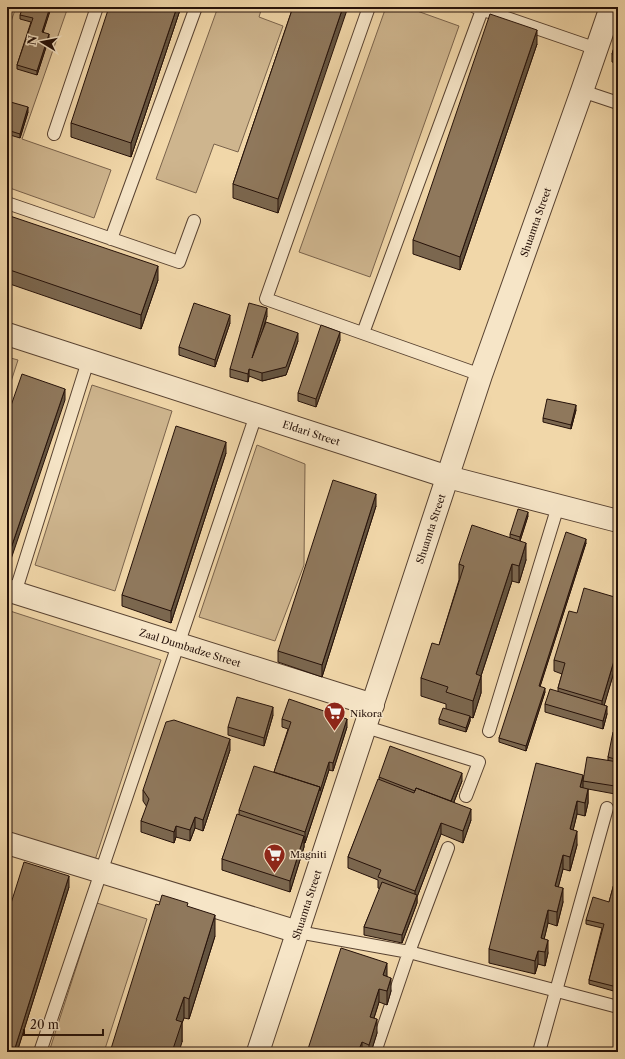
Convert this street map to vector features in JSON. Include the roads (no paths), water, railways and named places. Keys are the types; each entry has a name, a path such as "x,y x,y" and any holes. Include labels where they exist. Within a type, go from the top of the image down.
{"street":[{"name":"Shuamta Street","path":"258,1052 481,375 611,7"},
{"name":"Eldari Street","path":"7,334 448,477 618,521"},
{"name":"Zaal Dumbadze Street","path":"11,591 373,704"},
{"path":"7,842 298,932"}],"lane":[{"path":"54,134 97,7"},
{"path":"111,239 196,7"},
{"path":"369,7 266,299 481,375"},
{"path":"363,333 478,8 597,49"},
{"path":"582,91 618,103"},
{"path":"7,203 179,262 194,221"},
{"path":"11,591 88,361"},
{"path":"40,1052 256,415"},
{"path":"489,731 558,506"},
{"path":"366,727 479,762 466,796"},
{"path":"538,1052 607,808"},
{"path":"375,1052 409,952 448,848"},
{"path":"298,932 409,952 618,1007"}],"place":[{"name":"Nikora","path":"334,732"},
{"name":"Magniti","path":"275,874"}]}
